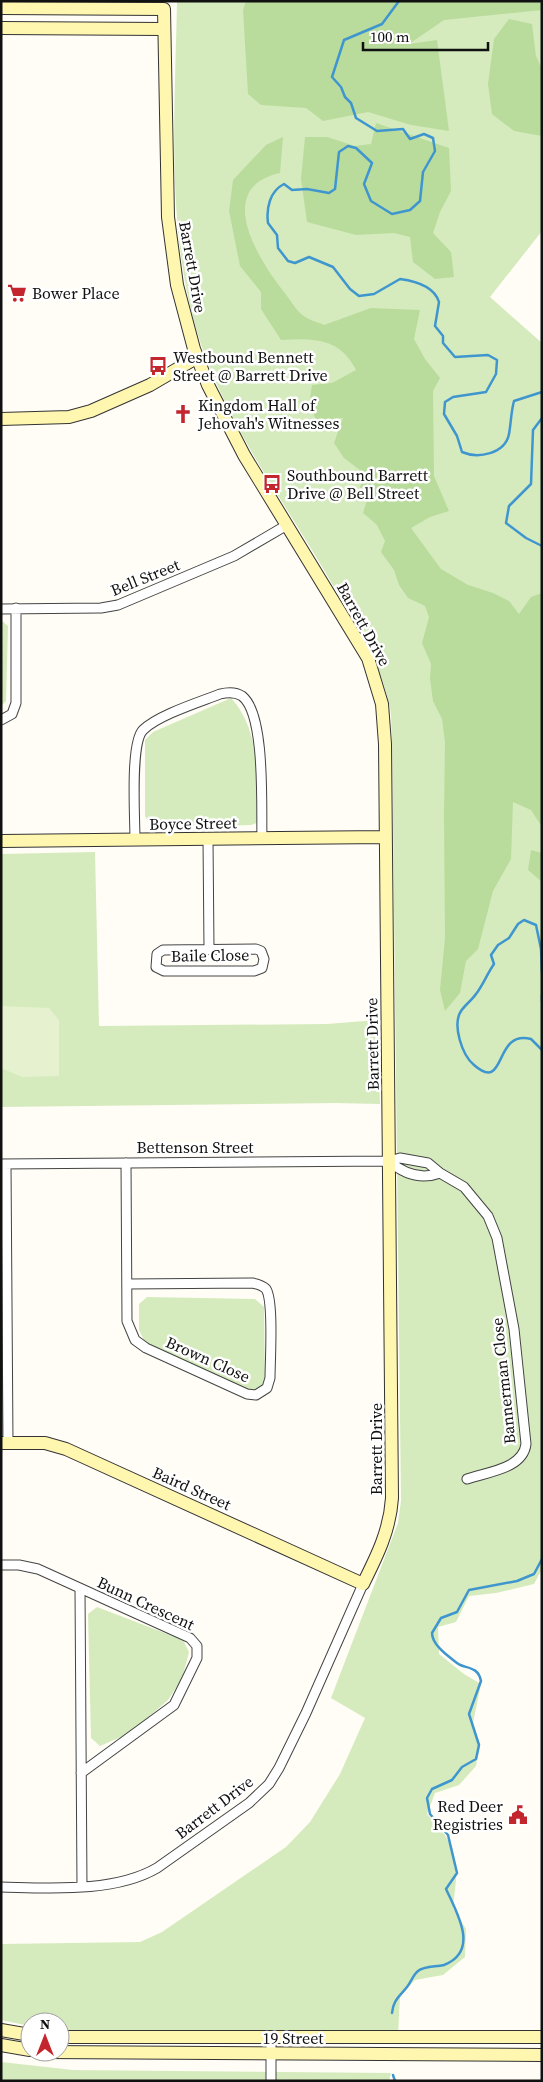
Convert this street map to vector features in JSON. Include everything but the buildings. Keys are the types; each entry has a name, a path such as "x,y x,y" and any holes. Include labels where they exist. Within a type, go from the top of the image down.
{"street":[{"path":"1,8 45,5"},
{"name":"Barrett Drive","path":"1,1887 82,1887 119,1883 150,1873 263,1791 291,1744 386,1533 392,1498 385,728 376,677 366,653 244,455 196,358 179,293 170,238 166,185 164,8 45,5"},
{"path":"1,28 164,29"},
{"path":"1,419 69,417 91,410 150,385 196,358"},
{"name":"Bell Street","path":"1,609 101,608 118,605 234,556 287,525"},
{"path":"1,720 12,714 16,703 16,608"},
{"path":"135,840 136,749 141,732 158,720 220,694 232,692 243,697 250,706 258,739 262,838"},
{"name":"Boyce Street","path":"1,841 385,838"},
{"name":"Baile Close","path":"208,839 209,949"},
{"name":"Baile Close","path":"209,949 256,949 264,959 262,968 254,971 164,971 156,967 155,958 164,950 209,949"},
{"path":"400,1158 428,1163 440,1173 427,1178 400,1171 389,1161 400,1158"},
{"name":"Bettenson Street","path":"4,1164 389,1161"},
{"name":"Brown Close","path":"126,1163 126,1284 128,1326 134,1338 141,1345 247,1394 256,1395 267,1388 270,1378 270,1303 264,1287 252,1283 126,1284"},
{"path":"4,1164 5,1443"},
{"name":"Bannerman Close","path":"440,1173 464,1187 475,1197 488,1216 497,1238 515,1336 526,1440 525,1452 520,1460 467,1478"},
{"name":"Baird Street","path":"5,1443 44,1444 66,1449 363,1584"},
{"name":"Bunn Crescent","path":"1,1565 33,1567 190,1638 196,1643 198,1649 197,1658 174,1705 81,1772"},
{"name":"Bunn Crescent","path":"80,1589 82,1887"},
{"path":"1,2030 20,2033"},
{"name":"19 Street","path":"70,2037 542,2037"},
{"path":"271,2037 271,2081"},
{"path":"1,2045 20,2048"},
{"name":"19 Street","path":"70,2052 272,2055 542,2055"}],"green space":[{"path":"177,1 542,1 542,231 490,297 542,343 542,1569 534,1584 496,1593 469,1596 456,1622 438,1627 439,1654 464,1674 481,1684 473,1723 480,1746 476,1766 459,1785 435,1793 427,1814 445,1835 453,1851 456,1880 453,1908 466,1929 465,1957 443,1975 415,1980 400,1996 398,2034 77,2032 70,2031 70,2012 20,2012 20,2024 1,2020 1,1944 140,1942 162,1932 286,1847 310,1822 340,1774 365,1718 331,1698 398,1523 401,1501 392,738 390,707 379,671 357,626 248,445 218,388 206,358 193,316 183,273 175,182"},
{"path":"246,1 542,1 542,10 444,20 409,44 437,40 449,131 411,125 368,112 323,121 306,108 261,105 248,94 243,10"},
{"path":"509,19 532,24 536,56 542,69 542,136 514,131 492,114 488,84 494,39"},
{"path":"376,123 449,148 451,191 440,212 433,233 451,252 454,277 435,279 413,262 410,237 394,233 356,235 307,222 301,179 305,137 327,137 355,146 371,144"},
{"path":"283,137 280,173 260,181 249,193 245,209 247,226 263,262 296,308 305,317 324,325 371,308 420,310 414,339 425,359 440,378 433,391 434,476 449,511 430,517 411,528 441,569 468,585 493,593 509,601 519,614 531,597 542,593 542,827 531,810 513,802 511,859 493,891 478,949 466,961 460,993 445,1011 440,990 445,938 445,742 442,719 433,701 430,679 431,664 422,643 429,617 425,606 408,598 399,585 394,570 381,552 385,541 377,525 363,513 368,497 360,487 365,474 344,458 334,443 343,418 316,420 309,404 312,385 332,383 356,370 350,359 334,346 325,342 304,339 281,340 261,309 261,292 240,266 229,211 233,180 266,145"},
{"path":"1,620 8,626 6,701 1,706"},
{"path":"231,698 241,711 253,740 256,757 259,822 251,825 152,828 145,816 145,740 153,732"},
{"path":"531,850 542,853 542,882 528,870"},
{"path":"95,852 99,1026 327,1024 377,1020 380,1104 1,1107 1,854"},
{"path":"1,1006 49,1008 59,1020 59,1076 22,1077 1,1068"},
{"path":"147,1297 255,1299 264,1307 265,1381 259,1393 251,1394 148,1348 139,1330 139,1304"},
{"path":"97,1607 183,1640 189,1652 182,1679 168,1700 130,1733 100,1746 91,1738 88,1614"},
{"path":"1,2062 73,2070 391,2073 389,2081 1,2081"}],"waterway":[{"path":"399,1 382,24 344,40 332,77 351,103 356,118 377,131 403,129 410,139 424,134 433,138 435,151 423,172 420,201 410,210 392,214 371,201 364,184 372,163 356,148 348,146 339,152 335,189 329,193 307,189 292,190 284,184 272,195 268,212 268,223 277,235 278,248 288,261 295,263 309,257 333,267 350,289 359,296 374,294 400,279 423,285 437,296 439,302 435,326 443,336 443,343 455,357 488,355 497,360 496,374 486,392 453,397 445,402 444,414 457,436 462,452 483,455 497,450 506,441 509,434 514,401 542,392"},
{"path":"542,418 533,430 531,484 509,506 506,523 526,538 542,546"},
{"path":"542,973 541,949 536,925 524,920 518,924 509,938 498,945 491,955 494,964 478,991 458,1017 458,1032 462,1047 474,1065 484,1072 491,1072 497,1067 505,1050 519,1038 531,1039 542,1050"},
{"path":"542,995 542,1001"},
{"path":"392,2013 395,2001 416,1973 423,1968 444,1965 455,1959 461,1951 463,1941 460,1920 446,1889 457,1873 448,1835 430,1814 427,1798 432,1789 452,1780 462,1767 476,1759 479,1745 469,1714 481,1681 477,1672 460,1665 441,1650 435,1642 432,1633 441,1618 457,1612 469,1590 517,1581 534,1574 542,1559"},
{"path":"393,2075 395,2081"}],"place":[{"name":"Bower Place","path":"17,293"},
{"name":"Westbound Bennett Street @ Barrett Drive","path":"158,366"},
{"name":"Kingdom Hall of Jehovah's Witnesses","path":"183,414"},
{"name":"Southbound Barrett Drive @ Bell Street","path":"272,484"},
{"name":"Red Deer Registries","path":"518,1815"}]}
